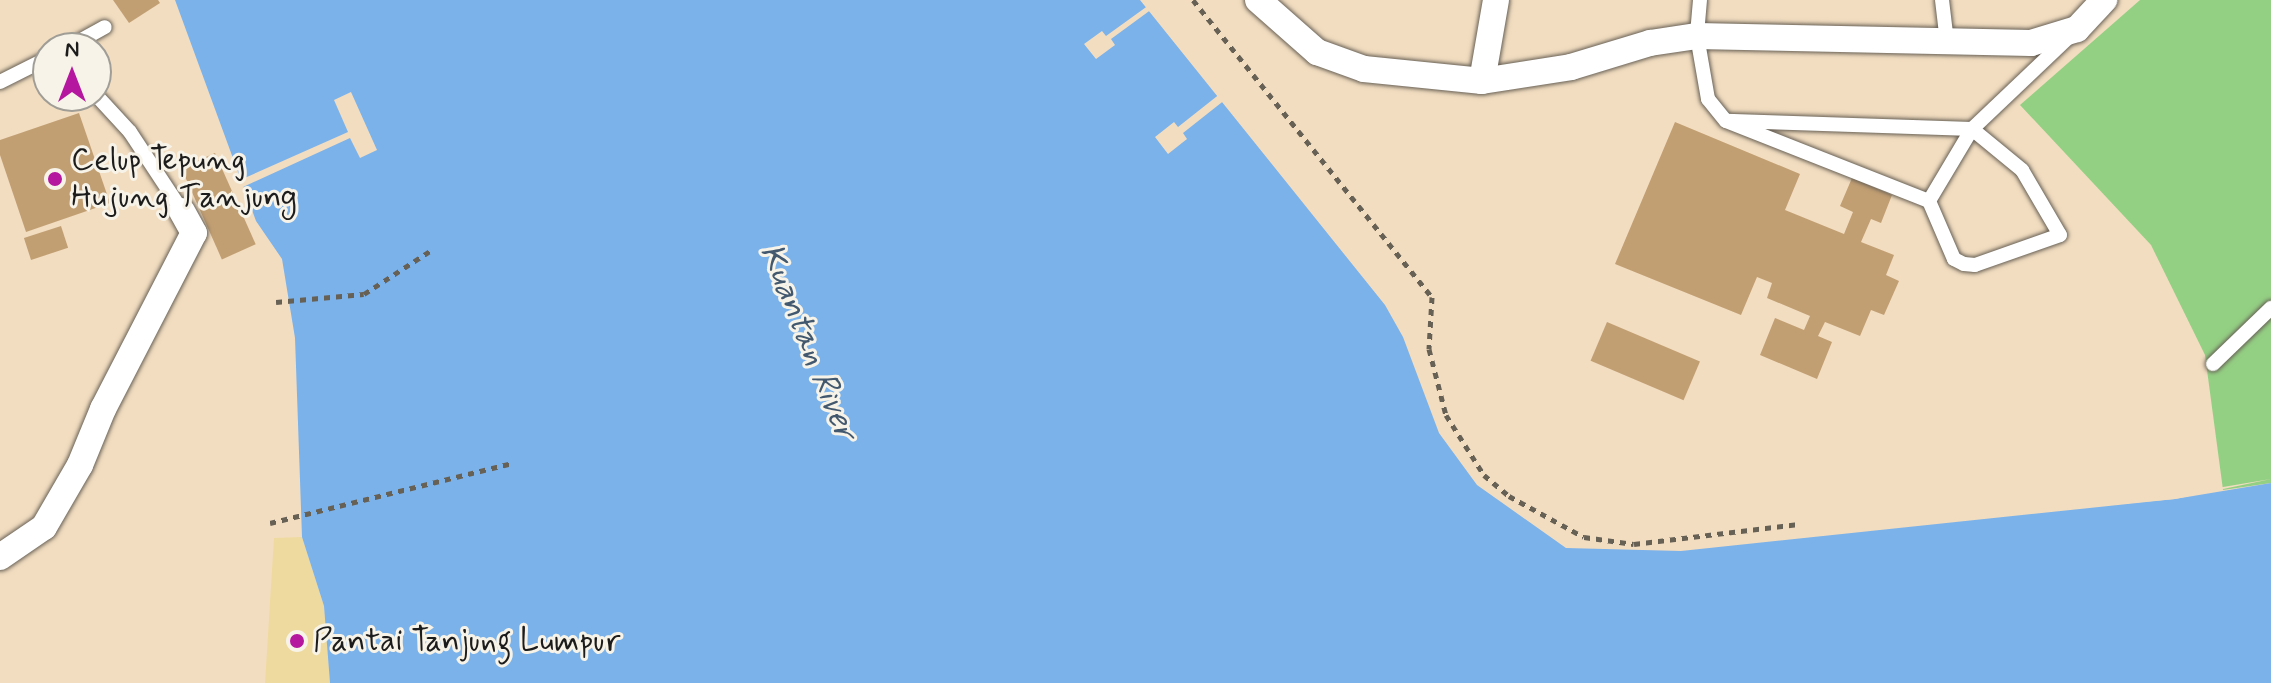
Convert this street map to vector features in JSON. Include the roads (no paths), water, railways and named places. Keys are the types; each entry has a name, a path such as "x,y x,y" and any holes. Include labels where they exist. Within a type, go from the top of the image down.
{"street":[{"path":"1258,0 1317,52 1423,78 1482,81 1571,67 1650,43 1697,36 2031,43 2077,29 2104,0"},
{"path":"1482,81 1496,0"},
{"path":"0,557 44,527 80,465 103,409 194,233 182,211"}],"lane":[{"path":"1700,0 1697,36 1708,99 1726,121 1929,201 1954,259 1964,264 2057,240 2060,230 2022,170 1972,129 1726,121"},
{"path":"1942,0 1947,42"},
{"path":"96,32 105,27"},
{"path":"1929,201 1972,129 2077,29"},
{"path":"0,82 32,66"},
{"path":"112,112 130,132 182,211"},
{"path":"2213,364 2271,308"}],"water":[{"name":"Kuantan River","path":"175,0 1140,0 1385,305 1403,337 1439,433 1477,485 1566,548 1681,551 2175,499 2271,483 2271,683 330,683 324,606 302,537 295,338 282,259 256,221"}],"place":[{"name":"Celup Tepung Hujung Tanjung","path":"55,179"},
{"name":"Pantai Tanjung Lumpur","path":"297,641"}]}
